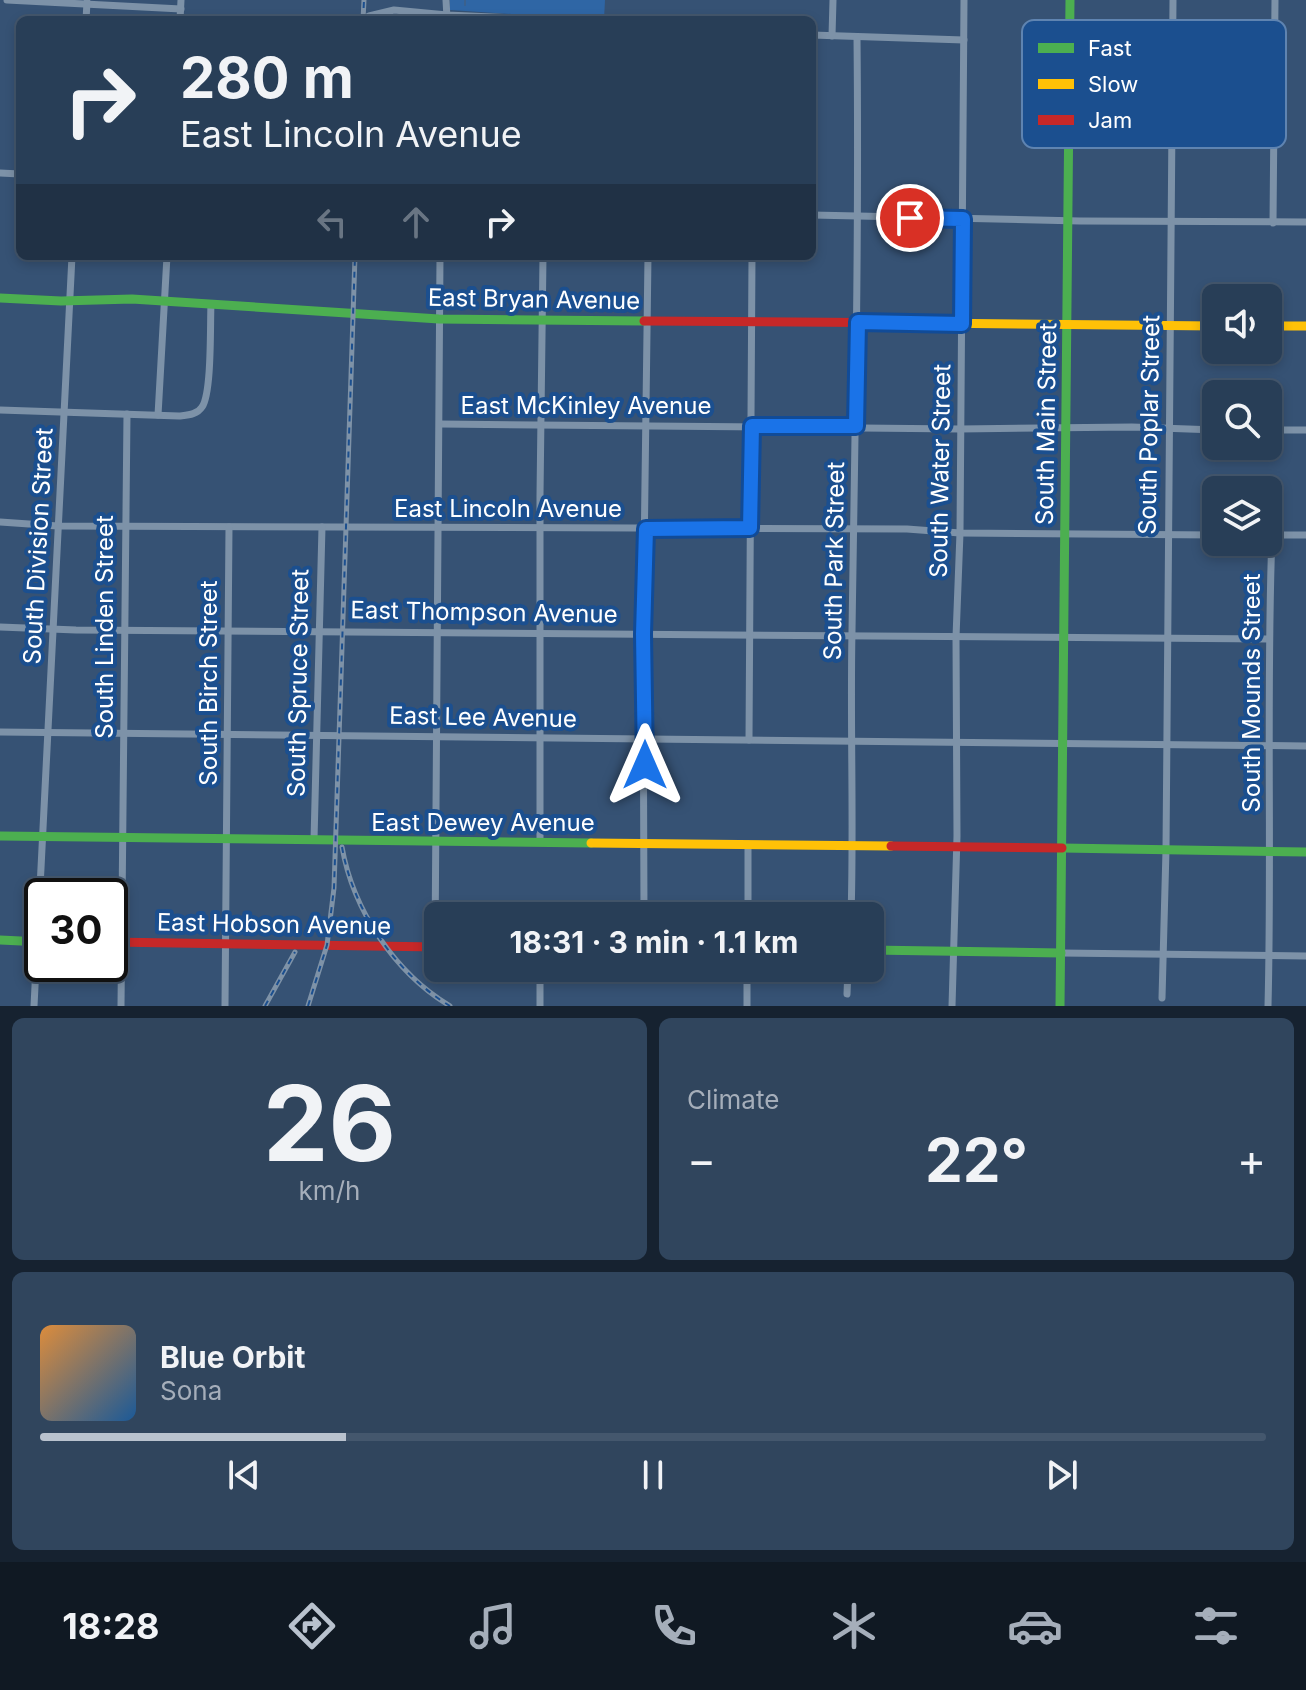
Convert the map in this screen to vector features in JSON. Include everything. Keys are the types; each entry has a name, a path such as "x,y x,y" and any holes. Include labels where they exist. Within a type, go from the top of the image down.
{"main road":[{"name":"South Main Street","path":"1070,0 1070,20"},
{"name":"South Main Street","path":"1060,1006 1069,148"},
{"name":"East Bryan Avenue","path":"0,298 164,301 439,319 1202,326"},
{"path":"1282,326 1306,326"},
{"name":"East Dewey Avenue","path":"0,836 1306,852"},
{"path":"0,940 24,941"},
{"name":"East Hobson Avenue","path":"128,942 424,947"},
{"path":"884,950 1061,953"}],"street":[{"path":"7,0 181,4"},
{"path":"832,36 833,0"},
{"name":"South Water Street","path":"952,1006 957,846 956,637 960,533 964,0"},
{"name":"South Poplar Street","path":"1173,0 1173,20"},
{"path":"1275,0 1275,20"},
{"path":"369,16 394,10 434,16"},
{"path":"816,35 964,40"},
{"name":"South Park Street","path":"851,902 851,635 858,322 857,37"},
{"name":"South Poplar Street","path":"1162,998 1172,148"},
{"path":"1273,223 1274,148"},
{"path":"816,215 1306,222"},
{"name":"South Division Street","path":"42,878 72,260"},
{"path":"158,415 167,260"},
{"path":"436,902 440,260"},
{"path":"540,842 543,260"},
{"path":"644,902 643,634 648,260"},
{"path":"749,740 752,260"},
{"path":"0,410 190,415 202,408 207,394 211,304"},
{"name":"South Linden Street","path":"123,878 127,414"},
{"name":"East McKinley Avenue","path":"440,424 960,429 1054,429 1067,426 1202,429"},
{"path":"1282,430 1306,430"},
{"name":"East Lincoln Avenue","path":"0,522 58,526 750,528 1202,535"},
{"name":"South Birch Street","path":"225,1006 229,527"},
{"name":"South Spruce Street","path":"314,840 322,527"},
{"path":"1282,535 1306,535"},
{"name":"South Mounds Street","path":"1268,1006 1270,556"},
{"name":"East Thompson Avenue","path":"0,627 53,630 1268,639"},
{"name":"East Lee Avenue","path":"0,732 1306,746"},
{"path":"748,844 748,902"},
{"path":"1061,953 1306,956"},
{"name":"South Division Street","path":"34,1006 36,982"},
{"name":"South Linden Street","path":"121,982 121,1006"},
{"path":"540,982 540,1006"},
{"path":"747,982 747,1006"},
{"path":"847,982 847,994"}],"shaded area":[{"path":"450,0 605,0 604,16 542,16 450,10"}],"waterway":[{"path":"465,0 465,5"}],"railway":[{"path":"363,16 364,0"},
{"path":"308,1006 327,945 334,888 355,260"},
{"path":"342,847 356,894 380,938 411,976 450,1006"},
{"path":"265,1006 295,952"}],"traffic: fast":[{"path":"1070,0 1070,20"},
{"path":"1060,1006 1069,148"},
{"path":"0,298 61,301 132,299 439,319 644,321"},
{"path":"0,836 591,843"},
{"path":"1062,848 1306,852"},
{"path":"0,940 24,941"},
{"path":"884,950 1061,953"}],"traffic: slow":[{"path":"928,323 1202,326"},
{"path":"1282,326 1306,326"},
{"path":"591,843 891,846"}],"traffic: jam":[{"path":"644,321 928,323"},
{"path":"891,846 1062,848"},
{"path":"128,942 424,947"}],"route":[{"path":"645,765 643,634 646,529 750,528 752,426 856,426 858,322 962,324 963,219 910,218"}]}
